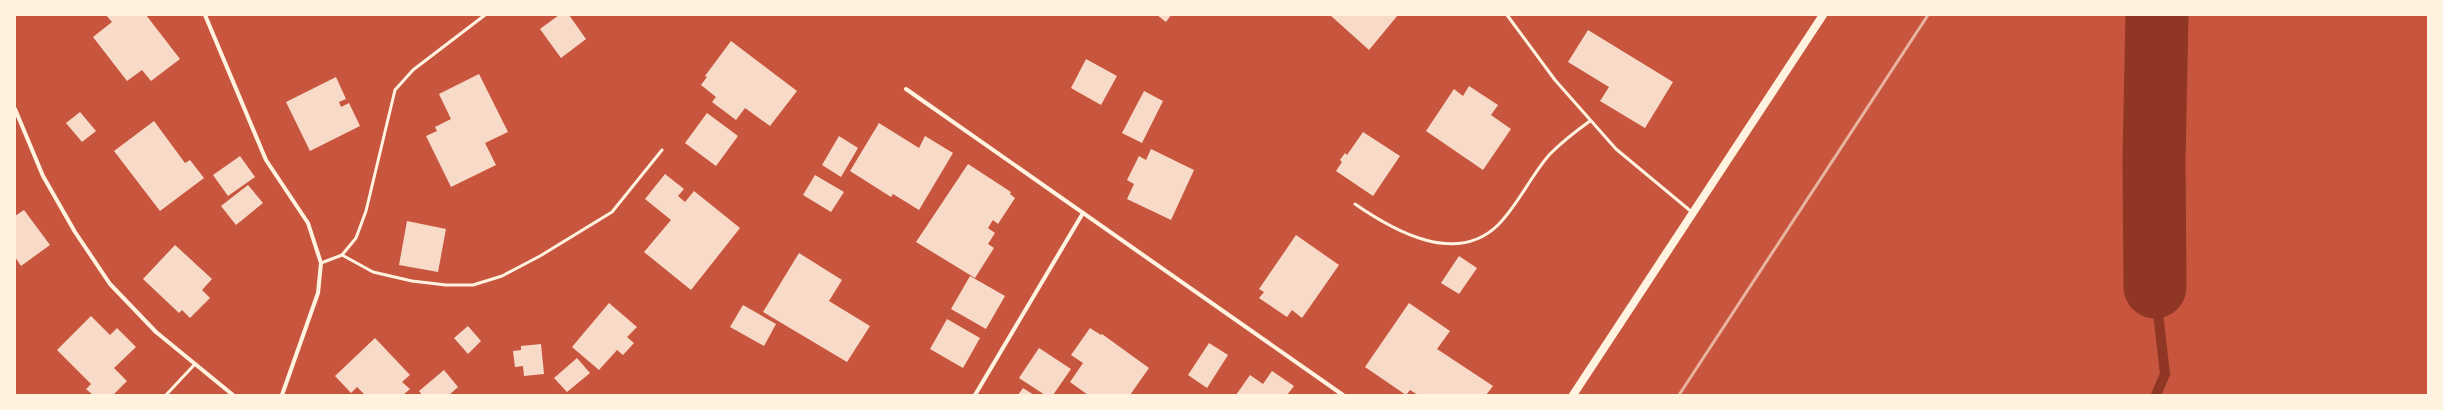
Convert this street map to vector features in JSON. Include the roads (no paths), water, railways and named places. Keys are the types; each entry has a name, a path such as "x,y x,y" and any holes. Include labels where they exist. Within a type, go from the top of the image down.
{"main road":[{"path":"1573,395 1823,15"}],"street":[{"path":"204,15 266,160 308,223 321,263 318,294 282,395"},
{"path":"906,88 1344,395"},
{"path":"15,109 43,176 75,232 110,284 156,332 233,395"},
{"path":"975,395 1083,213"}],"lane":[{"path":"321,263 342,255 356,238 366,211 395,90 413,70 485,15"},
{"path":"1507,15 1590,121 1616,149 1693,212"},
{"path":"1355,204 1394,228 1421,240 1444,244 1469,241 1482,236 1498,225 1550,154 1590,121"},
{"path":"342,255 373,272 412,281 446,285 473,285 502,276 552,249 612,212 662,150"},
{"path":"166,395 195,364"}],"waterway":[{"path":"2155,287 2154,160 2157,15"},
{"path":"2155,287 2165,374 2156,395"}],"railway":[{"path":"1679,395 1928,15"}]}
